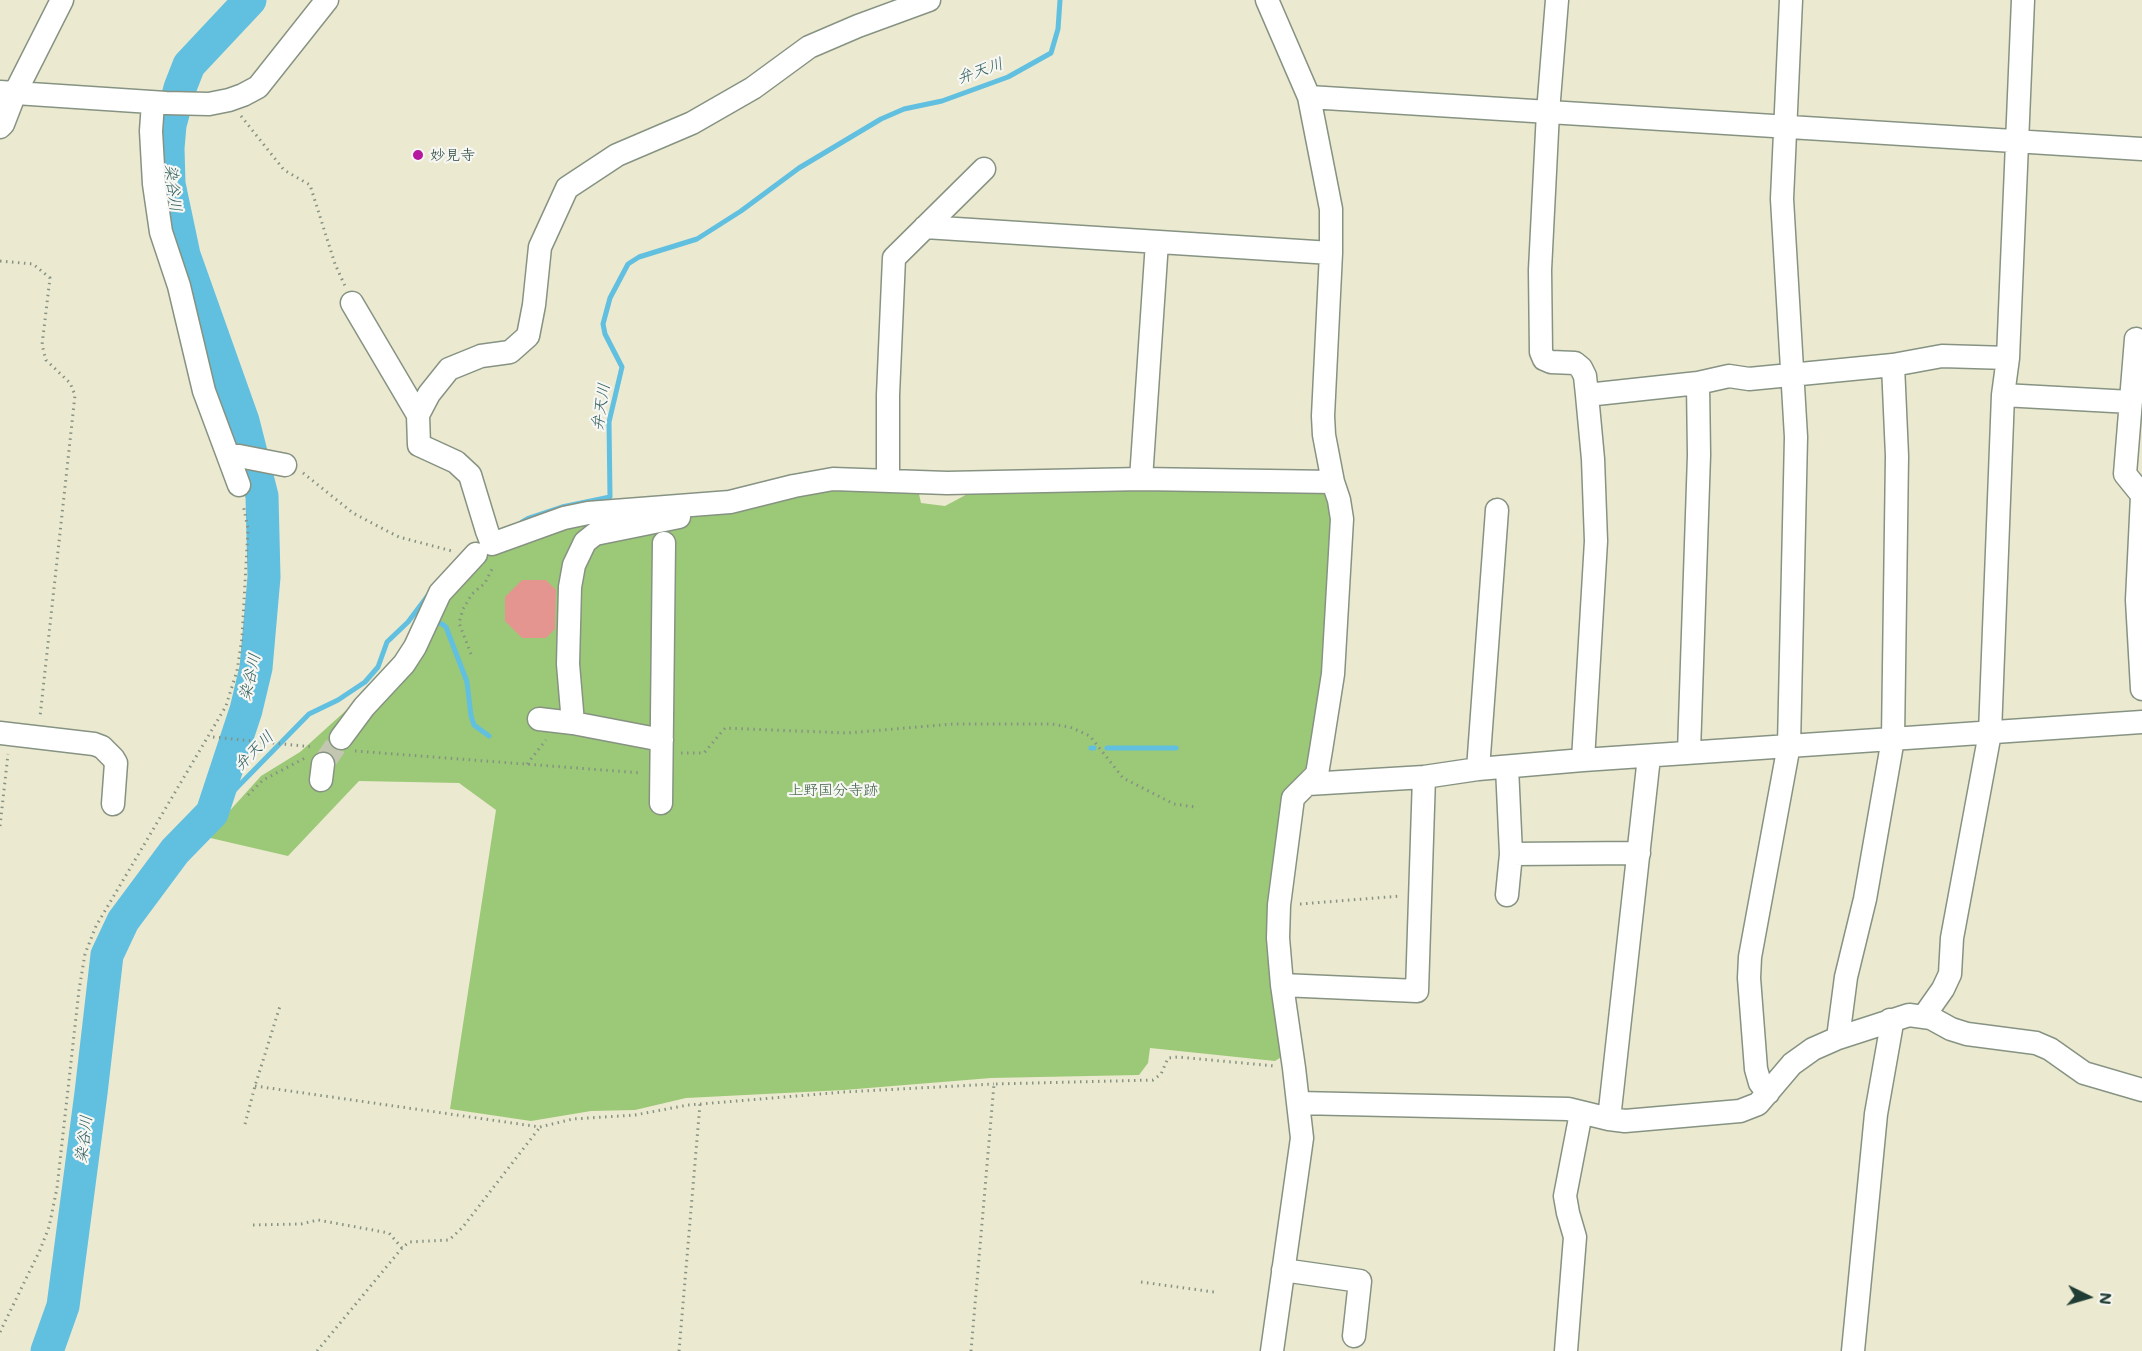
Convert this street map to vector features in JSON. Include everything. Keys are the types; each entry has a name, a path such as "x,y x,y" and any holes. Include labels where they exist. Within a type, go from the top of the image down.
{"street":[{"path":"0,127 3,124 8,93 62,0"},
{"path":"8,93 160,103 219,102 243,96 258,87 327,0"},
{"path":"418,415 429,394 449,369 482,356 510,352 528,336 534,305 540,247 567,188 617,155 692,123 742,94 809,47 928,0"},
{"path":"1268,0 1309,97 1331,209 1323,416 1324,435 1342,519 1333,674 1317,774 1293,798 1279,905 1278,938 1282,986 1302,1138 1272,1351"},
{"path":"1557,0 1548,112 1540,270 1541,352 1544,359 1551,362 1575,363 1581,368 1585,376 1587,395 1593,459 1596,541 1583,760"},
{"path":"1768,1093 1760,1083 1756,1069 1749,978 1750,957 1789,745 1796,437 1782,199 1791,0"},
{"path":"1924,1016 1943,990 1950,974 1954,926 1990,734 2003,395 2008,358 2023,0"},
{"path":"1309,97 2142,149"},
{"path":"160,103 151,131 161,231 179,286 204,391 234,456 239,485"},
{"path":"888,480 888,395 894,258 984,170"},
{"path":"925,227 1331,253"},
{"path":"1141,479 1157,242"},
{"path":"347,744 364,707 404,664 415,647 440,593 475,550 487,531 470,475 456,462 419,445 418,415 352,303"},
{"path":"2136,339 2125,474 2142,495 2137,600 2142,689"},
{"path":"1587,395 1698,382 1729,376 1749,379 1893,365 1941,356 2008,358"},
{"path":"1838,1038 1846,977 1866,899 1893,739 1897,456 1893,365"},
{"path":"1689,752 1699,455 1698,382"},
{"path":"2003,395 2131,402"},
{"path":"234,456 281,465"},
{"path":"475,550 564,518 588,513 745,499 818,480 947,483 1141,479 1334,482"},
{"path":"662,756 557,722 568,664 570,587 574,564 585,542 595,534 694,514 703,504"},
{"path":"1478,769 1497,510"},
{"path":"661,804 664,543"},
{"path":"1308,784 1424,777 1478,769 1689,752 1990,734 2142,722 2142,699"},
{"path":"5,734 80,742 102,747 114,758 116,771 113,804"},
{"path":"1609,1119 1649,757"},
{"path":"1507,767 1510,854 1507,895"},
{"path":"1282,986 1417,991 1424,777"},
{"path":"1510,854 1639,853"},
{"path":"1298,1103 1568,1109 1609,1119 1639,1121 1740,1112 1758,1104 1797,1059 1813,1049 1838,1038 1909,1015 1924,1016 1967,1034 2036,1043 2050,1049 2084,1073 2142,1090"},
{"path":"1853,1351 1875,1114 1891,1029 1890,1020"},
{"path":"1566,1351 1575,1237 1565,1196 1581,1113"},
{"path":"1283,1270 1359,1281 1354,1336"}],"path":[{"path":"219,102 284,170 310,185 335,264 352,303"},
{"path":"0,261 33,264 50,278 42,345 46,360 70,383 75,395 38,737"},
{"path":"281,465 299,470 353,513 399,537 498,552 492,571 485,583 472,594 463,609 459,623 471,654"},
{"path":"0,1332 50,1227 57,1188 85,954 96,926 226,706 234,682 242,638 248,529 239,485"},
{"path":"527,764 557,722"},
{"path":"347,744 527,764 704,753 725,728 848,733 953,724 1051,724 1070,727 1090,736 1123,778 1174,804 1195,807"},
{"path":"0,826 5,734"},
{"path":"213,736 301,746 319,760 306,758 263,780 248,795"},
{"path":"1279,905 1421,895"},
{"path":"245,1124 280,1006"},
{"path":"255,1086 540,1127 573,1119 635,1115 700,1104 844,1092 994,1084 1153,1080 1161,1074 1168,1058 1178,1057 1294,1068"},
{"path":"971,1351 994,1084"},
{"path":"680,1351 700,1104"},
{"path":"317,1351 409,1242 449,1240 462,1228 540,1127"},
{"path":"253,1225 301,1224 318,1220 389,1233 402,1248"},
{"path":"1141,1282 1214,1292"}],"green space":[{"name":"上野国分寺跡","path":"917,485 921,503 945,506 975,490 1003,489 1327,491 1334,501 1327,673 1307,766 1294,782 1283,1056 1275,1061 1150,1048 1148,1063 1139,1075 991,1078 844,1090 686,1098 635,1110 591,1111 531,1121 450,1109 496,810 459,783 359,781 288,856 206,837 261,776 300,752 383,677 469,558 565,523 793,490"}],"building":[{"path":"522,580 546,580 556,590 555,629 546,638 522,638 505,621 505,597"}],"waterway":[{"name":"染谷川","path":"47,1351 63,1306 107,955 123,921 175,851 212,813 246,710 256,668 264,577 262,496 243,421 184,255 169,184 168,148 170,125 189,65 250,0"},
{"name":"弁天川","path":"522,522 562,507 610,497 609,422 622,367 605,334 603,324 610,298 628,264 639,257 697,239 741,211 799,168 881,119 904,109 942,101 1008,77 1051,53 1058,29 1060,0"},
{"name":"弁天川","path":"212,813 309,714 338,700 365,682 378,667 387,642 408,622 429,594"},
{"path":"432,622 446,627 467,682 474,725 489,736"},
{"path":"1107,748 1176,748"}],"tunnel":[{"path":"323,764 341,738"}],"place":[{"name":"妙見寺","path":"418,155"}]}
